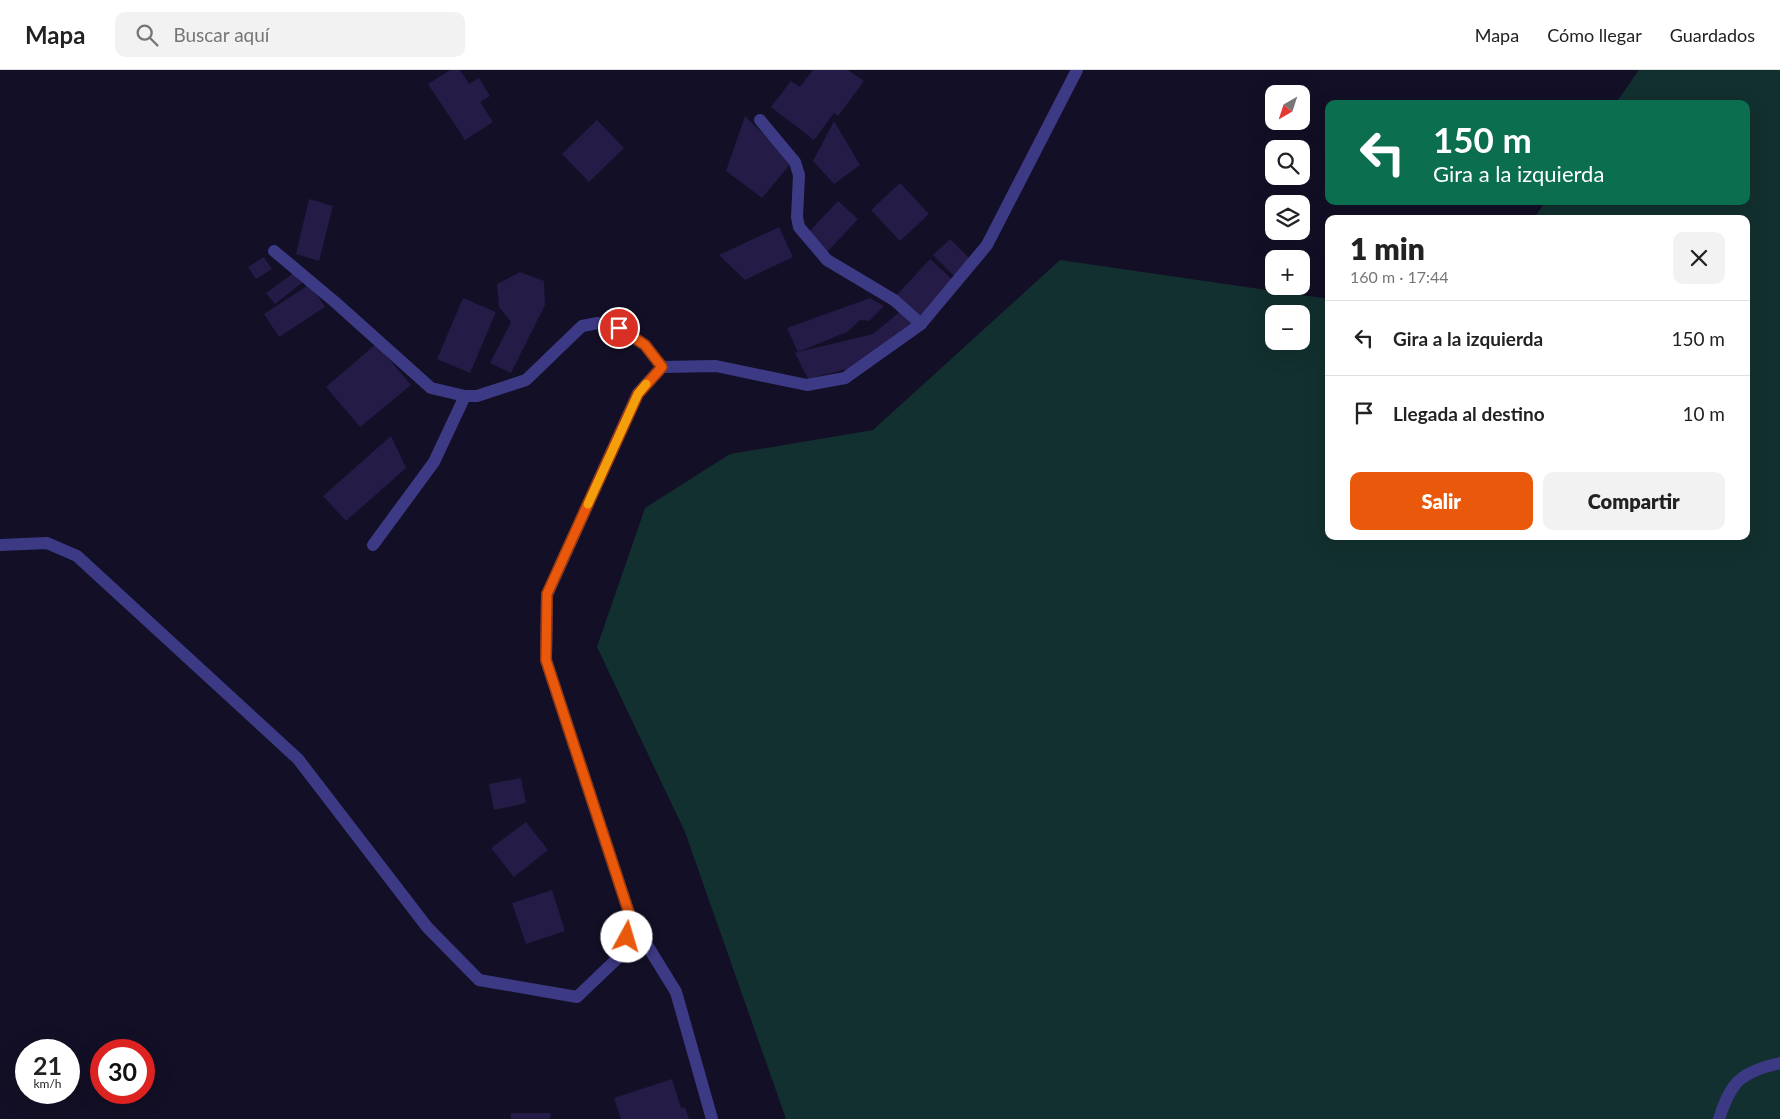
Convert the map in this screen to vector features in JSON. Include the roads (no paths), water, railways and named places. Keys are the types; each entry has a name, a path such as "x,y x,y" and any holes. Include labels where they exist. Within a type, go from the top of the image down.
{"street":[{"path":"712,1119 676,992 631,919 546,660 547,594 638,394 662,367 716,366 807,384 845,378 921,324 987,245 1077,70"},
{"path":"760,120 795,162 799,175 797,217 799,227 827,260 894,300 921,324"},
{"path":"274,251 335,302 431,388 465,396 477,396 526,380 582,326 598,323 619,328 645,345 662,367"},
{"path":"373,545 434,462 465,396"},
{"path":"0,545 47,543 77,556 298,760 427,927 479,980 576,997 622,954 631,919"},
{"path":"1719,1119 1726,1096 1738,1079 1764,1066 1780,1063"}]}
